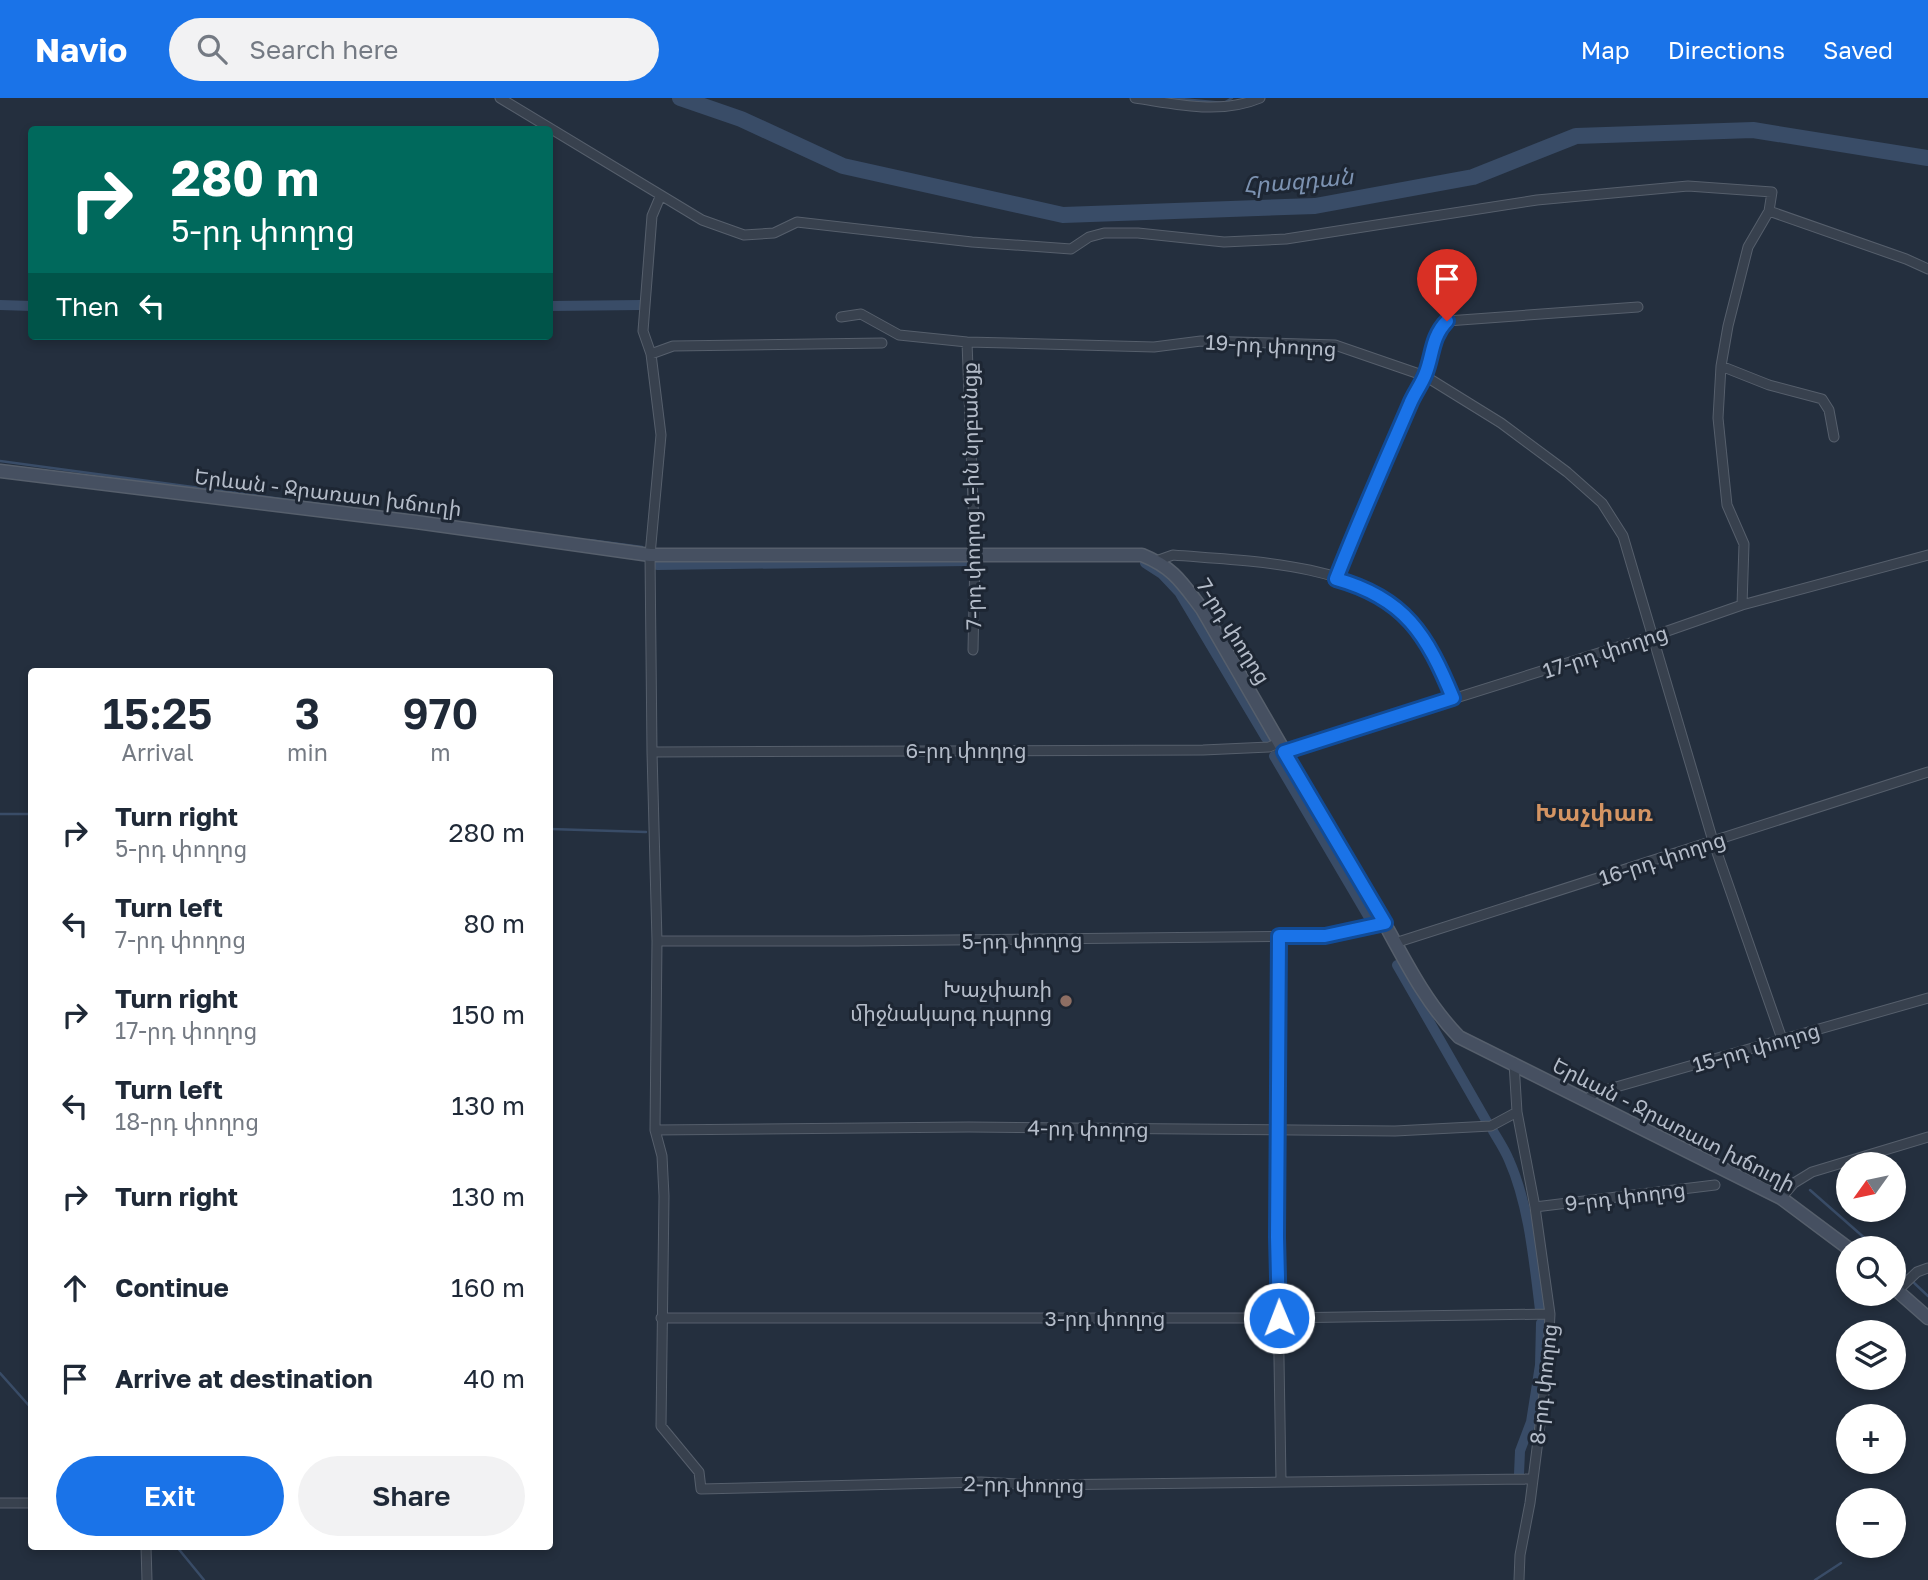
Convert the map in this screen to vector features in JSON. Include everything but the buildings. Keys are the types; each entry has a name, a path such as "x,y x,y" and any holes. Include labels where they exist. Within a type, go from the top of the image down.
{"main road":[{"name":"Երևան - Ջրառատ խճուղի","path":"0,471 416,522 650,555"},
{"name":"7-րդ փողոց","path":"650,555 1142,555 1156,561 1174,572 1202,609 1385,923 1421,990 1442,1020 1459,1037 1514,1063"},
{"name":"Երևան - Ջրառատ խճուղի","path":"1514,1063 1781,1198 1836,1239"},
{"path":"1906,1299 1928,1318"}],"street":[{"path":"500,98 545,126"},
{"path":"1135,98 1204,108 1243,105 1260,98"},
{"path":"553,131 702,220 744,235 774,233 797,222 972,242 1071,250 1089,237 1104,233 1138,233 1224,242 1286,239 1537,200 1688,186 1772,192 1769,211 1748,247 1721,366 1718,418 1727,505 1744,544 1742,605"},
{"path":"660,197 652,216 643,331 652,354 661,435 650,555 657,941 655,1130 662,1156 664,1196 661,1318"},
{"path":"1769,211 1928,269"},
{"path":"1336,579 1362,512 1425,376 1433,342 1447,321 1638,307"},
{"name":"19-րդ փողոց","path":"841,317 861,314 900,335 967,342 1154,347 1201,341 1335,345 1425,376 1501,423 1567,472 1602,503 1623,536 1713,841 1782,1039"},
{"name":"7-րդ փողոց 1-ին նրբանցք","path":"967,342 975,555 973,650"},
{"path":"652,354 673,346 882,343"},
{"path":"1721,366 1776,387 1822,399 1829,410 1834,437"},
{"path":"1156,561 1173,555 1289,565 1365,587 1406,615 1419,630 1441,667 1453,698"},
{"name":"17-րդ փողոց","path":"1282,748 1653,636 1742,605 1928,555"},
{"name":"6-րդ փողոց","path":"652,752 1282,748"},
{"name":"16-րդ փողոց","path":"1395,943 1928,772"},
{"name":"5-րդ փողոց","path":"657,941 1325,936 1385,923"},
{"path":"1279,936 1281,1481"},
{"name":"15-րդ փողոց","path":"1586,1100 1595,1093 1928,998"},
{"name":"8-րդ փողոց","path":"1514,1063 1517,1112 1535,1207 1550,1314 1547,1370 1520,1555 1519,1580"},
{"name":"4-րդ փողոց","path":"655,1130 969,1127 1395,1131 1491,1126 1517,1112"},
{"path":"1781,1198 1794,1183 1812,1172 1928,1137"},
{"name":"9-րդ փողոց","path":"1535,1207 1715,1185"},
{"path":"1906,1280 1928,1268"},
{"name":"3-րդ փողոց","path":"661,1318 1279,1318 1550,1314"},
{"name":"2-րդ փողոց","path":"661,1318 661,1426 699,1472 701,1489 981,1482 1035,1485 1532,1479"},
{"path":"0,1503 28,1503"},
{"path":"146,1550 147,1580"}],"waterway":[{"name":"Հրազդան","path":"680,98 741,119 843,166 1063,215 1315,206 1473,177 1576,136 1753,130 1928,158"},
{"path":"1171,98 1224,103 1232,98"},
{"path":"0,305 28,306"},
{"path":"553,306 641,305"},
{"path":"0,461 340,507"},
{"path":"589,540 642,547"},
{"path":"657,565 968,561"},
{"path":"1145,563 1162,574 1179,592 1266,738"},
{"path":"1274,756 1368,916"},
{"path":"0,814 28,814"},
{"path":"553,829 646,832"},
{"path":"1397,965 1487,1122"},
{"path":"1493,1131 1507,1156 1521,1196 1530,1234 1540,1310"},
{"path":"1810,1190 1862,1236"},
{"path":"1906,1275 1928,1296"},
{"path":"1519,1474 1520,1451 1531,1422 1540,1365 1541,1323"},
{"path":"0,1373 28,1404"},
{"path":"179,1550 204,1580"},
{"path":"1815,1580 1841,1563"}],"place":[{"name":"Խաչփառի միջնակարգ դպրոց","path":"1066,1001"}],"district":[{"name":"Խաչփառ","path":"1594,811"}],"route":[{"path":"1279,1318 1279,936 1325,936 1385,923 1284,752 1453,698 1441,667 1419,630 1406,615 1365,587 1336,579 1362,512 1425,376 1433,342 1447,321"}]}
